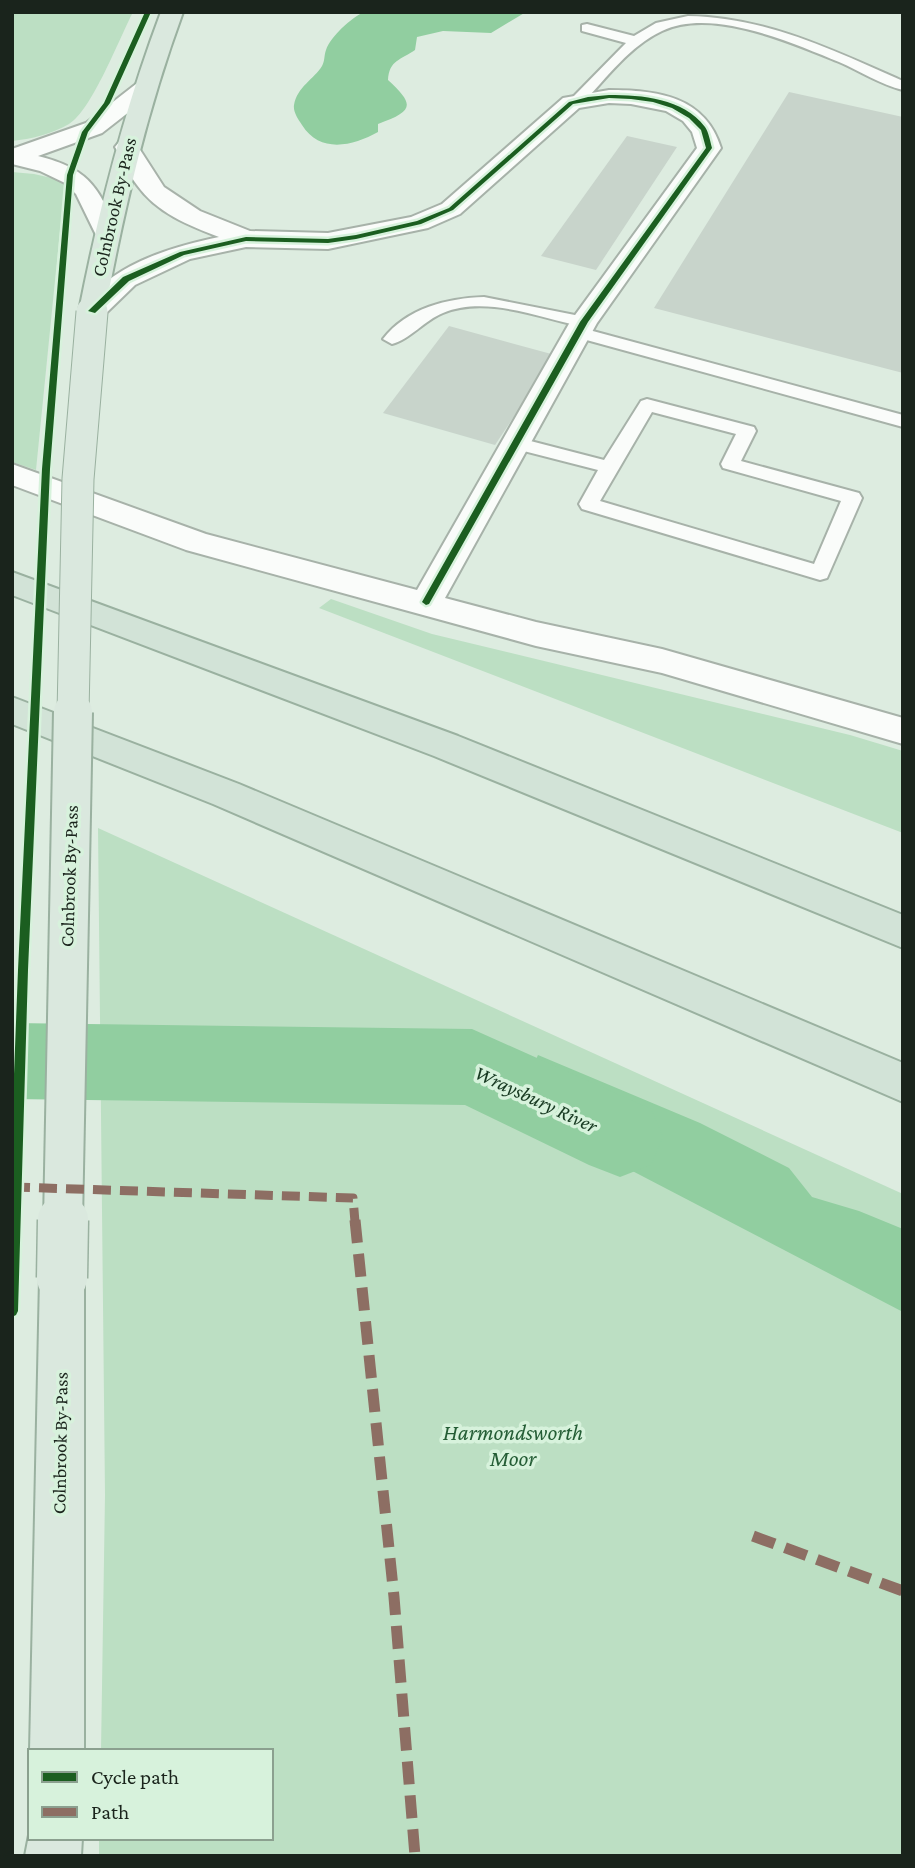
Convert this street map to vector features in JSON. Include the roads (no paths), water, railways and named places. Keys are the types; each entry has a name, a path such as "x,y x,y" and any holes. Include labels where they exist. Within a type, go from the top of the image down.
{"highway":[{"name":"Colnbrook By-Pass","path":"57,1749 62,1278 78,479 92,311 106,232 144,89 172,12"},
{"path":"12,583 446,746 903,932"},
{"path":"12,710 226,794 903,1083"}],"street":[{"path":"106,232 79,182 70,175 12,157 94,128 144,89"},
{"path":"92,311 126,279 156,262 209,246 246,239 328,241 387,231 436,217 451,209 571,103 578,100 625,96 668,105 703,125 709,148 581,327 426,602"},
{"path":"127,147 148,183 166,201 194,217 246,239"},
{"path":"12,474 197,541 536,634 662,661 903,731"}],"lane":[{"path":"578,100 635,41 678,20 708,17 737,19 800,41 903,86"},
{"path":"587,28 635,41"},
{"path":"392,339 430,313 464,301 482,300 903,421"},
{"path":"647,405 747,431 730,464 852,498 820,573 589,504 609,467 647,405"},
{"path":"515,443 609,467"}],"water":[{"path":"364,12 526,12 491,33 443,31 417,37 415,50 393,64 389,73 388,80 406,101 404,111 378,124 378,132 368,137 348,144 327,144 309,134 296,115 294,105 302,88 322,66 332,39"},
{"path":"538,1055 700,1123 789,1168 812,1197 859,1211 903,1229 903,1312 569,1138 511,1113"}],"waterway":[{"name":"Wraysbury River","path":"12,1061 472,1067 620,1137"}],"park label":[{"name":"Harmondsworth Moor","path":"513,1445"}]}
